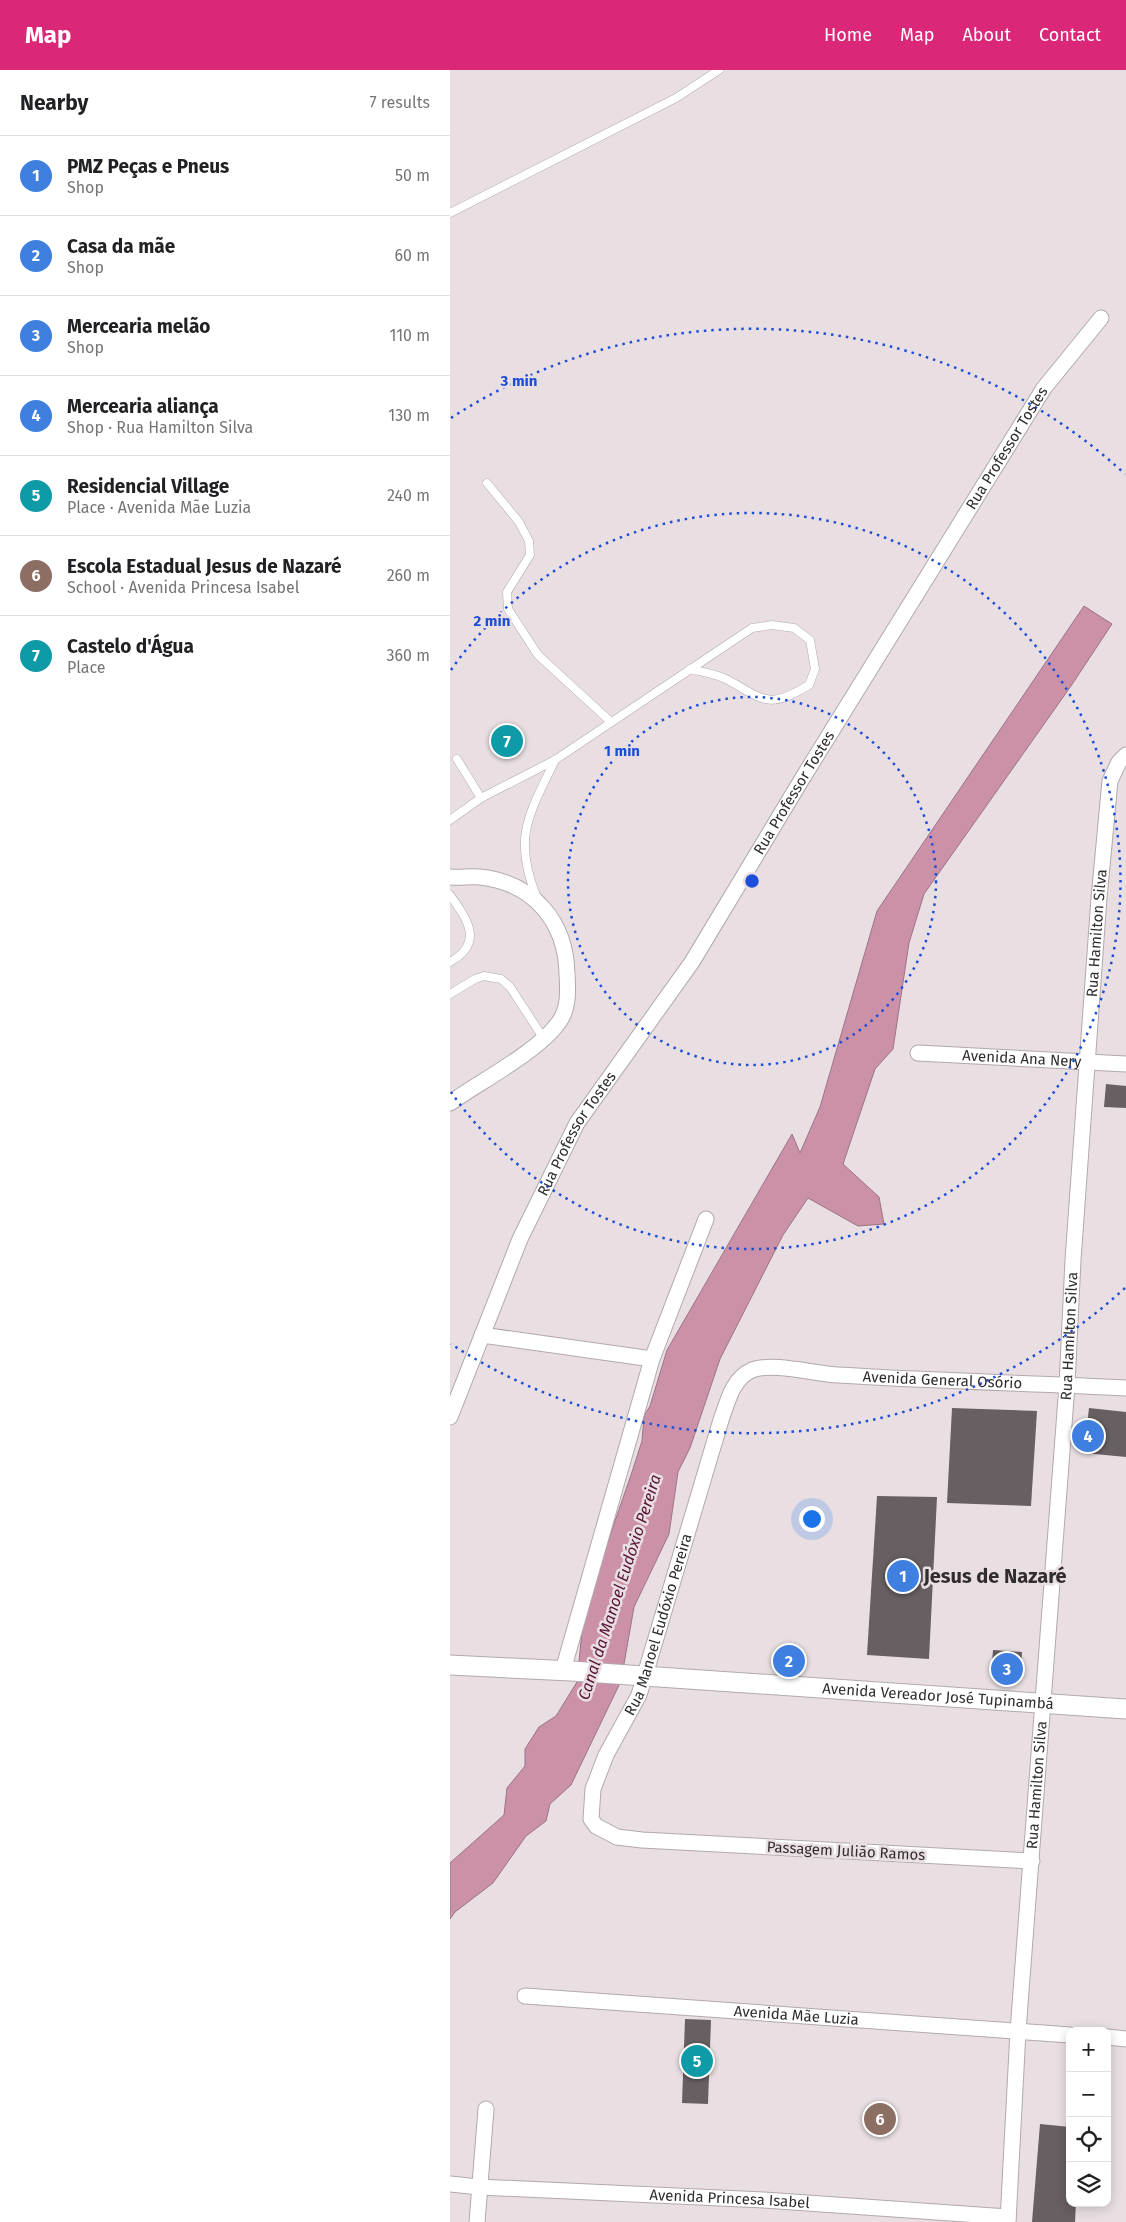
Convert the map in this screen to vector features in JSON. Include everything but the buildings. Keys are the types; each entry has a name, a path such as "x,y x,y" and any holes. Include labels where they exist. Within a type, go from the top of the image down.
{"street":[{"name":"Rua Professor Tostes","path":"450,1417 520,1239 577,1123 692,962 802,778 1044,388 1101,318"},
{"name":"Rua Hamilton Silva","path":"1008,2220 1018,2031 1068,1385 1086,1061 1110,781 1116,767 1126,756"},
{"path":"450,877 481,877 506,884 538,900 552,917 559,933 567,970 566,1009 560,1022 544,1039 450,1103"},
{"name":"Avenida Ana Nery","path":"918,1053 1126,1064"},
{"path":"567,1670 652,1359 706,1219"},
{"path":"482,1335 652,1359"},
{"name":"Avenida General Osório","path":"761,1368 774,1367 836,1375 1126,1388"},
{"name":"Rua Manoel Eudóxio Pereira","path":"661,1841 616,1836 596,1826 591,1819 594,1789 599,1771 639,1695 637,1675 733,1387 751,1371 761,1368"},
{"name":"Avenida Vereador José Tupinambá","path":"450,1665 567,1670 1126,1708"},
{"name":"Passagem Julião Ramos","path":"661,1841 1032,1861"},
{"name":"Avenida Mãe Luzia","path":"525,1996 1066,2035"},
{"path":"1111,2037 1126,2039"},
{"path":"478,2222 486,2109"},
{"name":"Avenida Princesa Isabel","path":"450,2184 479,2188 764,2200 1008,2220"}],"lane":[{"path":"450,213 676,98 719,70"},
{"path":"487,483 519,522 529,541 530,555 507,592 508,609 538,655 611,722"},
{"path":"450,820 481,798 554,760 690,669 752,628 772,625 794,628 810,640 815,669 809,685 787,698 767,701 750,694 726,679 690,669"},
{"path":"457,759 481,798"},
{"path":"538,900 524,861 526,829 530,812 554,760"},
{"path":"450,895 466,918 471,939 467,950 450,962"},
{"path":"450,994 475,979 484,976 501,978 510,988 544,1039"}],"water":[{"name":"Canal da Manoel Eudóxio Pereira","path":"1084,606 1112,624 1071,686 924,894 909,943 893,1049 875,1069 843,1164 879,1197 884,1224 858,1226 808,1198 783,1235 720,1359 690,1448 678,1472 669,1534 634,1607 621,1681 571,1785 550,1804 546,1821 526,1836 493,1883 455,1912 450,1919 450,1863 504,1815 507,1788 525,1766 525,1749 539,1727 556,1716 577,1682 584,1610 642,1441 644,1416 650,1406 667,1350 792,1134 800,1153 820,1107 877,911"}],"place":[{"name":"Castelo d'Água","path":"507,741"},
{"name":"Mercearia aliança","path":"1088,1436"},
{"name":"PMZ Peças e Pneus","path":"903,1576"},
{"name":"Casa da mãe","path":"789,1661"},
{"name":"Mercearia melão","path":"1007,1669"},
{"name":"Residencial Village","path":"697,2061"},
{"name":"Escola Estadual Jesus de Nazaré","path":"880,2119"}],"district":[{"name":"Jesus de Nazaré","path":"995,1576"}]}
